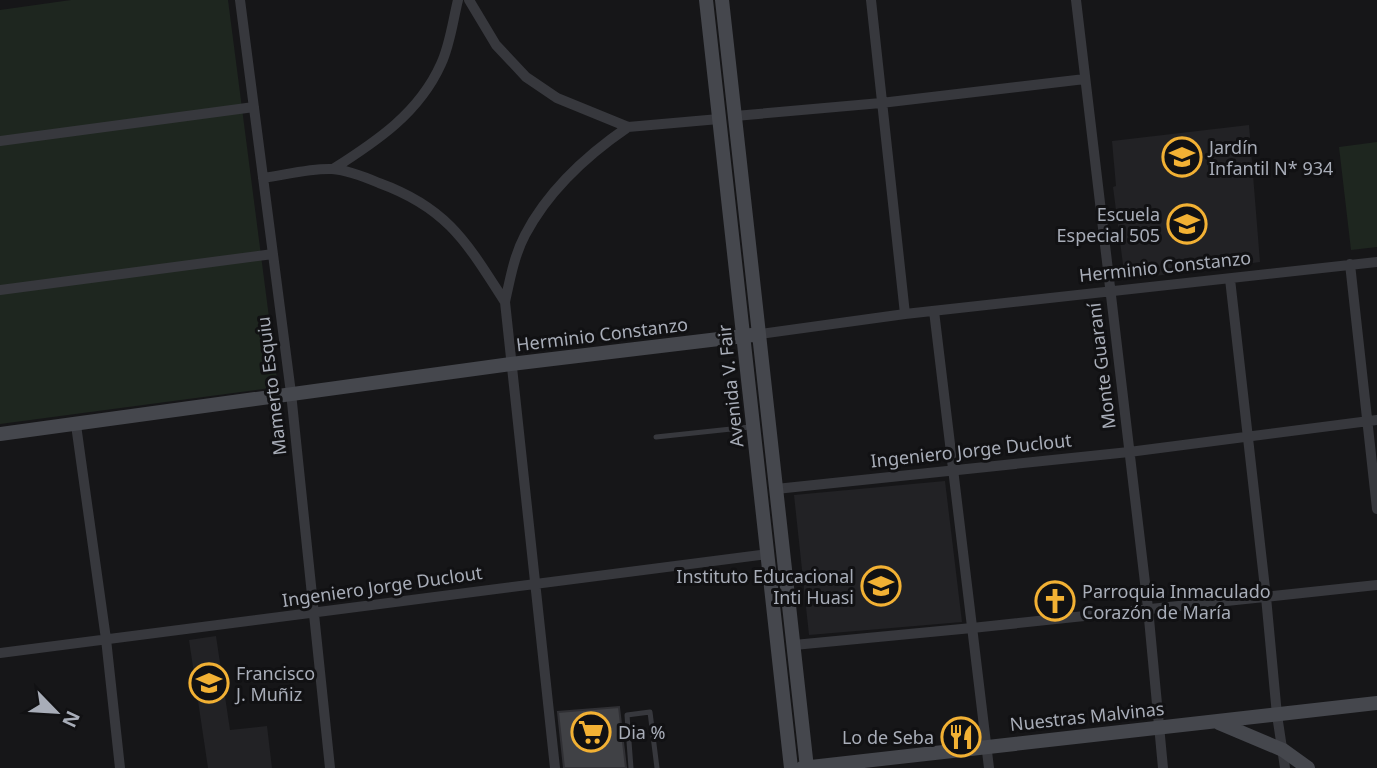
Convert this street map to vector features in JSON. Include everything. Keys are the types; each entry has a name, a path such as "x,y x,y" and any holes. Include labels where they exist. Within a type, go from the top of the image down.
{"main road":[{"name":"Avenida V. Fair","path":"706,0 792,768"},
{"name":"Avenida V. Fair","path":"722,0 807,768"},
{"name":"Herminio Constanzo","path":"0,434 290,393 760,334"},
{"name":"Nuestras Malvinas","path":"802,768 1377,703"},
{"path":"1218,722 1283,751 1308,768"}],"street":[{"name":"Mamerto Esquiu","path":"240,0 290,393 330,768"},
{"path":"333,169 378,140 404,118 426,92 442,61 458,0"},
{"path":"469,0 496,45 526,77 557,98 628,127 719,119"},
{"path":"871,0 905,314"},
{"name":"Monte Guaraní","path":"1076,0 1148,608 1163,768"},
{"path":"735,116 881,103 1085,79"},
{"path":"0,141 254,107"},
{"path":"555,768 505,302 512,268 525,235 546,204 574,170 601,145 628,127"},
{"path":"263,178 333,169 368,178 403,192 428,206 449,223 468,245 505,302"},
{"path":"0,290 273,254"},
{"name":"Herminio Constanzo","path":"760,334 1109,290 1377,262"},
{"path":"1350,264 1372,421 1377,509"},
{"path":"1230,279 1285,768"},
{"path":"934,311 989,768"},
{"name":"Ingeniero Jorge Duclout","path":"776,489 1129,452 1372,421"},
{"path":"76,425 106,639 120,768"},
{"name":"Ingeniero Jorge Duclout","path":"0,653 768,554"},
{"path":"794,645 1377,585"}],"lane":[{"path":"656,437 753,427"},
{"path":"631,768 627,715 650,712 657,768"}],"shaded area":[{"path":"71,0 228,0 278,387 0,424 0,10"},
{"name":"Escuela Especial 505","path":"1249,125 1260,262 1125,280 1113,187 1116,186 1112,141"},
{"path":"1377,142 1377,247 1351,250 1339,147"},
{"name":"Instituto Educacional Inti Huasi","path":"945,481 962,622 809,635 794,495"},
{"name":"Francisco J. Muñiz","path":"216,636 230,730 267,726 272,768 208,768 189,640"}],"building":[{"name":"Dia %","path":"619,707 626,768 564,768 558,712"}],"place":[{"name":"Jardín Infantil N* 934","path":"1182,157"},
{"name":"Escuela Especial 505","path":"1187,224"},
{"name":"Instituto Educacional Inti Huasi","path":"881,586"},
{"name":"Parroquia Inmaculado Corazón de María","path":"1055,601"},
{"name":"Francisco J. Muñiz","path":"209,683"},
{"name":"Dia %","path":"591,732"},
{"name":"Lo de Seba","path":"961,737"}]}
